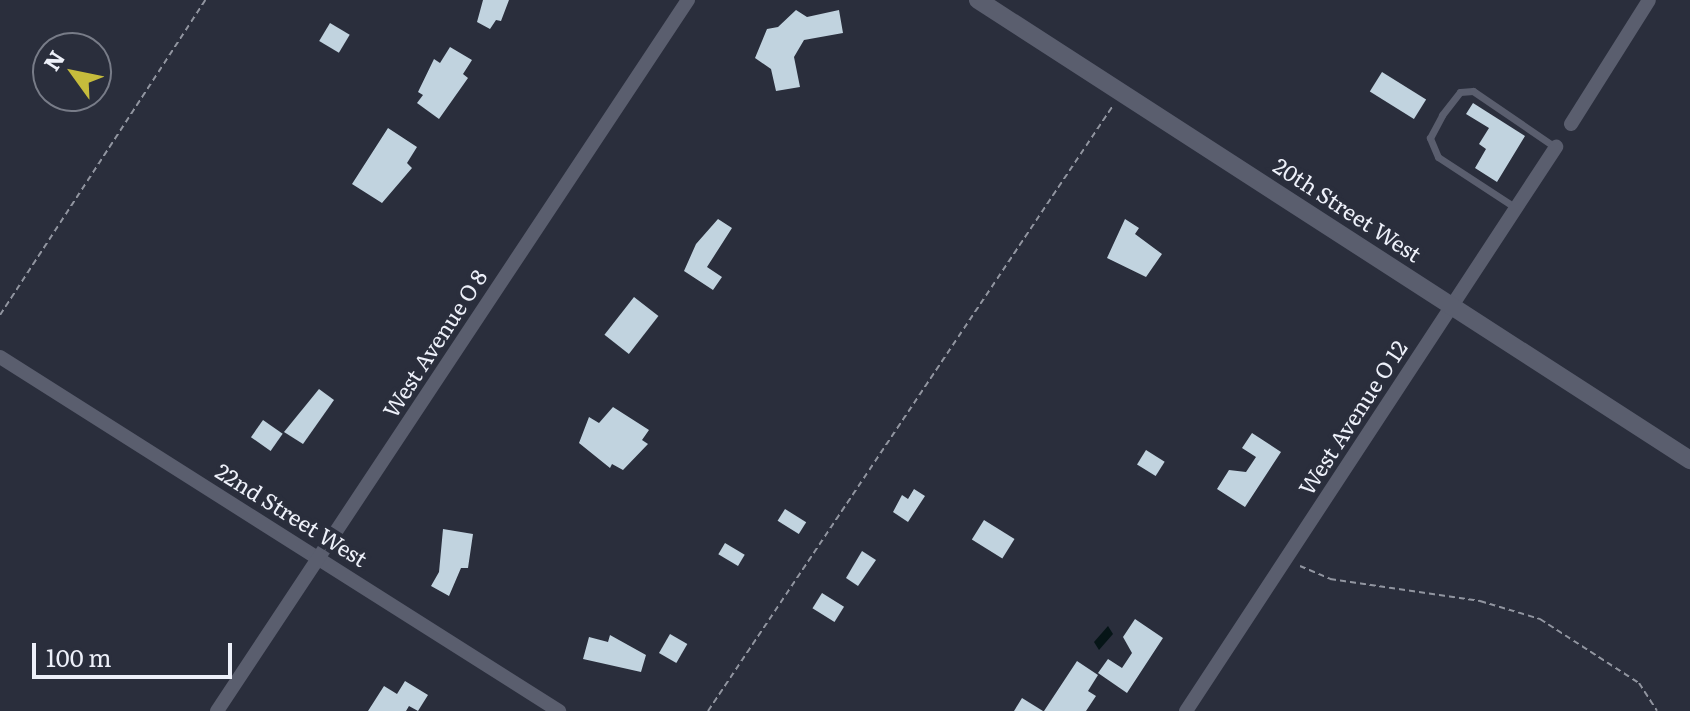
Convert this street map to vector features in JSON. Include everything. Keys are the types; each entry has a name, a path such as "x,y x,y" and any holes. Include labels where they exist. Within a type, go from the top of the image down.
{"main road":[{"name":"20th Street West","path":"978,0 1690,460"}],"street":[{"name":"West Avenue O 8","path":"217,711 688,0"},
{"path":"1571,124 1649,0"},
{"name":"West Avenue O 12","path":"1186,711 1556,147"},
{"name":"22nd Street West","path":"0,357 559,711"}],"lane":[{"path":"1516,208 1438,157 1430,138 1442,115 1460,92 1473,91 1556,147"}],"path":[{"path":"0,315 205,0"},
{"path":"708,711 1120,91"},
{"path":"1286,557 1330,579 1480,601 1540,619 1639,683 1657,711"}],"shaded area":[{"path":"1108,626 1113,634 1099,650 1094,642"}],"building":[{"path":"483,0 509,0 501,21 496,20 490,29 477,22"},
{"path":"796,10 807,17 839,10 843,33 804,40 794,57 800,87 776,91 771,69 755,58 767,29 778,27"},
{"path":"330,23 350,35 339,53 319,41"},
{"path":"450,47 472,60 463,74 468,78 439,119 417,103 423,95 418,92 434,59 440,63"},
{"path":"1382,72 1426,100 1414,119 1370,92"},
{"path":"1473,103 1525,136 1497,182 1475,168 1486,149 1479,144 1489,128 1466,114"},
{"path":"388,128 417,147 407,163 412,168 382,203 352,184"},
{"path":"718,219 732,228 707,267 722,277 713,290 684,271 696,244"},
{"path":"1125,219 1139,228 1135,234 1162,254 1146,277 1107,258"},
{"path":"634,297 658,316 629,354 604,335"},
{"path":"319,389 334,400 303,444 284,432"},
{"path":"613,407 649,430 642,440 648,444 623,470 612,464 610,468 579,443 589,417 599,423"},
{"path":"263,420 283,434 271,451 251,437"},
{"path":"1252,433 1281,452 1245,507 1217,489 1229,470 1246,472 1256,457 1242,448"},
{"path":"1146,450 1165,462 1156,476 1137,464"},
{"path":"914,489 925,496 908,522 893,512 902,495 908,499"},
{"path":"785,509 806,522 799,534 778,521"},
{"path":"984,520 1015,539 1002,559 972,540"},
{"path":"443,529 473,534 468,568 461,568 449,596 431,586 439,572"},
{"path":"725,543 745,555 738,566 718,554"},
{"path":"862,551 876,560 858,586 846,578"},
{"path":"822,593 844,607 835,622 812,608"},
{"path":"1135,619 1163,638 1127,693 1098,673 1108,659 1122,668 1132,653 1123,637"},
{"path":"670,634 687,644 676,663 659,653"},
{"path":"610,635 646,655 641,672 583,659 589,637 608,642"},
{"path":"1077,661 1098,675 1088,691 1096,696 1086,711 1044,711"},
{"path":"405,681 428,695 418,711 409,706 406,711 368,711 384,686 397,694"},
{"path":"1022,698 1043,711 1014,711"}]}
